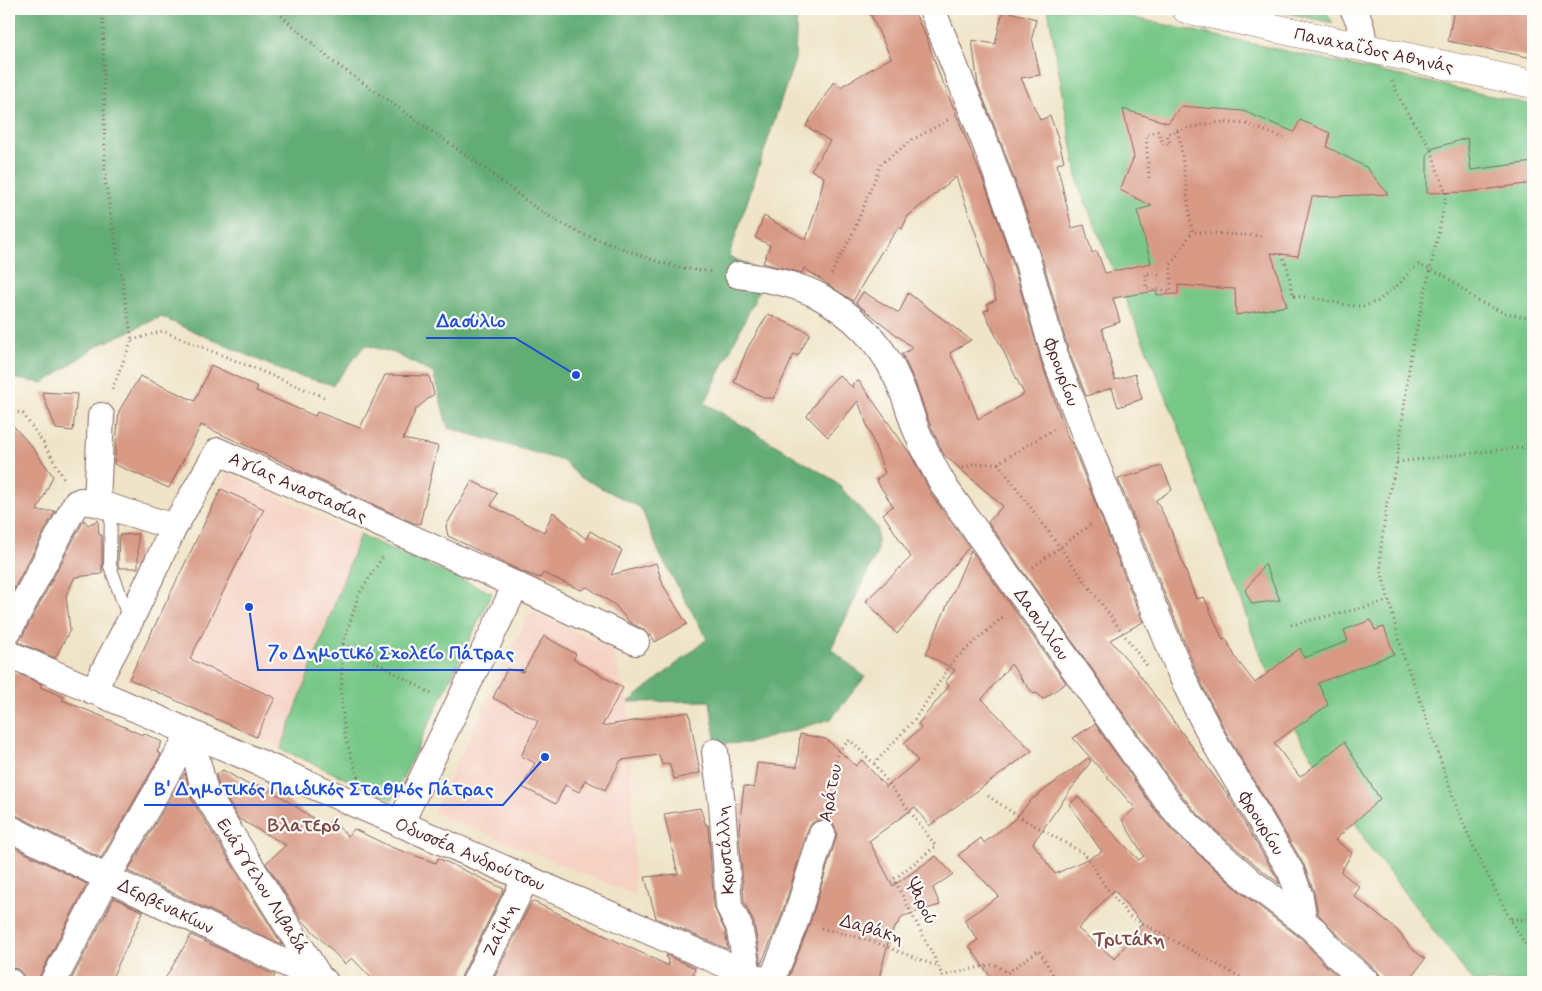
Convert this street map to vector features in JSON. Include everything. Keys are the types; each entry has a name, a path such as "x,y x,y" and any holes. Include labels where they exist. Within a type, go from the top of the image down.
{"street":[{"name":"Φρουρίου","path":"932,9 972,108 1026,256 1055,357 1113,508 1195,704 1216,745 1291,872 1300,897 1304,922"},
{"name":"Παναχαΐδος Αθηνάς","path":"1186,9 1533,84"},
{"path":"1353,9 1364,37 1375,50"},
{"name":"Δασυλλίου","path":"738,275 783,283 818,296 839,309 872,339 884,353 898,380 921,441 939,477 1175,812 1248,880 1320,936 1337,956 1367,982"},
{"path":"9,630 95,505 101,416"},
{"name":"Αγίας Αναστασίας","path":"94,691 130,621 174,527 218,451 516,585 636,642"},
{"path":"95,505 174,527"},
{"path":"400,824 516,585"},
{"name":"Οδυσσέα Ανδρούτσου","path":"9,654 762,979"},
{"path":"53,982 107,878 190,733"},
{"name":"Ευάγγελου Λιβαδά","path":"190,733 206,792 323,981"},
{"name":"Κρυστάλλη","path":"715,752 722,804 729,906 762,979"},
{"name":"Δερβενακίων","path":"9,828 107,878 323,981"},
{"name":"Αράτου","path":"762,979 795,922 822,834"},
{"name":"Ζαΐμη","path":"475,982 526,878"}],"lane":[{"path":"95,505 110,566 130,621"}],"path":[{"path":"101,416 132,340 105,180 103,9"},
{"path":"274,9 332,61 484,168 532,206 557,221 580,233 656,261 681,268 738,275"},
{"path":"1375,50 1391,78 1402,104 1431,149 1446,192 1442,222 1411,353 1397,462 1387,502 1380,555 1381,570 1404,658 1455,803 1473,846 1510,919 1533,957"},
{"path":"818,296 852,235 881,164 912,140 972,108"},
{"path":"1149,178 1146,135 1158,130 1164,146 1170,143 1167,134 1177,130 1219,122 1247,124 1284,138"},
{"path":"1159,275 1146,274 1146,288 1171,291 1172,265 1192,232 1180,140 1177,130"},
{"path":"1192,232 1262,236"},
{"path":"1281,254 1287,266 1293,296 1315,298 1352,306 1364,306 1378,301 1400,283 1412,269 1419,265 1444,275 1478,301 1502,312 1533,319"},
{"path":"132,340 163,331 324,397"},
{"path":"9,420 13,411 22,414 44,444 66,481 95,505"},
{"path":"939,477 973,464 998,463 1078,415"},
{"path":"1397,462 1533,446"},
{"path":"998,463 1152,673"},
{"path":"874,764 914,720 954,660 1060,547 1113,508"},
{"path":"370,811 345,736 341,694 343,644 359,594 400,533"},
{"path":"1291,625 1390,601"},
{"path":"343,644 456,708"},
{"name":"Αράτου","path":"822,834 838,751 850,740 874,764"},
{"name":"Ψαρού","path":"874,764 936,846 894,879 939,967 944,982"},
{"path":"988,796 1016,815 1086,854 1105,886 1129,916 1249,982"},
{"path":"1510,919 1533,920"},
{"name":"Δαβάκη","path":"795,922 869,940 939,967"},
{"path":"942,976 994,964 1007,973 1039,950 1057,982"}],"shaded area":[{"path":"229,473 360,535 281,749 129,679"},
{"path":"530,611 611,648 629,702 635,895 433,812"}],"green space":[{"path":"9,9 797,9 795,59 729,256 767,274 705,403 834,480 877,527 877,553 831,649 865,677 831,719 750,743 716,744 710,701 629,702 707,639 660,555 641,508 578,476 564,461 448,428 433,373 394,353 365,345 333,385 288,373 161,317 97,346 44,383 9,378"},
{"path":"1048,9 1093,9 1533,105 1533,982 1473,982 1368,845 1334,786 1300,738 1260,655 1177,423 1079,187"},
{"path":"1269,9 1324,9 1333,23"},
{"path":"360,535 492,593 392,800 281,749"}],"building":[{"path":"868,9 913,9 927,39 942,82 987,190 1012,261 1041,361 1068,438 1143,622 1110,640 1136,670 1227,794 1280,884 1214,829 1179,792 988,522 1003,506 944,455 902,354 913,348 856,303 863,292 899,313 908,293 971,340 950,353 965,383 978,419 1024,394 984,311 989,309 987,304 996,300 982,251 956,177 908,216 902,229 899,227 880,254 853,301 804,268 802,273 763,263 770,245 755,238 764,216 806,240 824,177 811,170 830,141 806,126 834,81 840,87 891,58"},
{"path":"1454,9 1533,9 1533,58 1448,41"},
{"path":"1003,10 1036,19 1032,38 1040,75 1021,78 1040,120 1050,116 1057,135 1064,161 1057,164 1072,228 1084,225 1092,253 1097,251 1105,273 1151,263 1137,210 1152,206 1120,190 1134,157 1123,109 1168,123 1181,106 1243,111 1294,132 1300,120 1330,133 1327,147 1366,167 1388,194 1312,197 1298,256 1271,253 1287,306 1236,315 1235,289 1178,285 1178,294 1157,295 1156,291 1113,298 1120,322 1102,328 1115,380 1135,374 1142,399 1118,407 1112,388 1086,396 1069,352 1040,251 978,85 972,40 995,44"},
{"path":"1467,138 1471,170 1533,162 1533,183 1468,192 1427,193 1427,156 1431,149"},
{"path":"768,314 810,333 798,356 794,354 774,398 765,398 734,382 747,349"},
{"path":"211,365 258,387 256,391 315,416 317,412 360,428 385,375 429,376 434,394 416,409 403,439 438,446 420,524 414,523 201,425 169,488 114,464 119,411 140,376 195,401"},
{"path":"839,375 854,389 852,384 859,381 911,455 933,497 969,547 897,634 866,601 911,557 883,514 893,506 876,480 885,473 858,401 828,437 807,416 825,389"},
{"path":"42,392 77,394 73,431 56,429"},
{"path":"9,421 33,448 53,476 37,511 55,511 9,598"},
{"path":"1162,466 1172,490 1156,500 1169,525 1196,599 1204,597 1223,640 1226,639 1237,660 1255,683 1300,648 1304,658 1348,641 1344,630 1371,620 1375,630 1384,627 1394,654 1318,683 1328,705 1274,743 1300,777 1344,742 1380,799 1335,840 1352,853 1341,872 1360,887 1354,896 1397,930 1411,948 1425,959 1408,982 1382,982 1377,971 1318,914 1314,892 1304,865 1229,738 1208,697 1118,479"},
{"path":"472,481 497,493 491,506 544,532 553,512 586,539 590,531 622,550 611,575 656,563 663,585 687,624 655,642 651,635 649,636 643,629 629,622 615,605 587,587 581,590 543,573 540,578 523,572 448,536 446,526"},
{"path":"221,489 264,509 190,659 275,698 256,737 129,679"},
{"path":"84,520 88,525 98,520 99,535 102,535 102,574 75,577 66,595 70,630 55,658 18,642"},
{"path":"138,534 138,568 119,568 119,535"},
{"path":"971,550 1066,683 1043,699 1037,693 1034,694 1011,664 982,699 1032,751 929,826 915,807 869,841 893,886 936,856 953,874 933,888 940,905 903,916 890,935 878,982 787,982 809,926 837,831 833,824 826,820 818,820 812,823 808,829 781,917 761,964 754,923 744,902 739,829 744,786 754,788 757,763 797,767 800,734 826,739 856,766 862,760 886,787 918,761 904,743 921,728 918,724 949,686 945,682 955,670 926,654"},
{"path":"1265,564 1280,600 1252,604 1245,590"},
{"path":"544,636 576,654 573,659 623,688 602,726 689,712 700,773 674,779 669,763 662,765 659,755 621,760 605,790 585,780 579,792 565,785 556,804 522,787 535,763 521,756 538,721 493,698 507,669 523,672"},
{"path":"9,670 42,684 40,687 64,697 62,700 162,742 157,752 161,754 101,858 9,813"},
{"path":"1095,724 1155,810 1173,831 1239,891 1303,940 1326,966 1344,982 994,982 969,946 978,940 964,920 999,896 958,855 981,838 984,843 1016,818 1031,800 1088,758 1091,761 1033,843 1055,874 1102,852 1069,804 1078,797 1139,860 1144,856 1122,820 1135,808 1073,738","holes":["1114,890 1142,923 1115,959 1078,929"]},
{"path":"223,770 252,787 253,783 280,796 325,826 331,820 348,836 354,829 391,847 436,863 438,858 504,889 460,982 375,982 352,958 345,964 302,920 266,863 286,845 239,819 219,786 216,775"},
{"path":"185,773 192,800 282,945 128,871"},
{"path":"700,808 706,825 708,825 714,907 725,931 728,949 656,918 645,877 678,874 664,814"},
{"path":"9,845 87,884 38,982 25,980 23,974 18,969 9,967"},
{"path":"114,898 143,912 110,982 70,982"},
{"path":"532,901 669,966 666,955 695,968 692,978 701,982 492,982"},
{"path":"191,935 275,975 272,982 163,982"}],"place":[{"name":"Δασύλιο","path":"576,375"},
{"name":"7ο Δημοτικό Σχολείο Πάτρας","path":"249,607"},
{"name":"Β' Δημοτικός Παιδικός Σταθμός Πάτρας","path":"545,757"}],"district":[{"name":"Βλατερό","path":"304,824"},
{"name":"Τριτάκη","path":"1129,938"}]}
